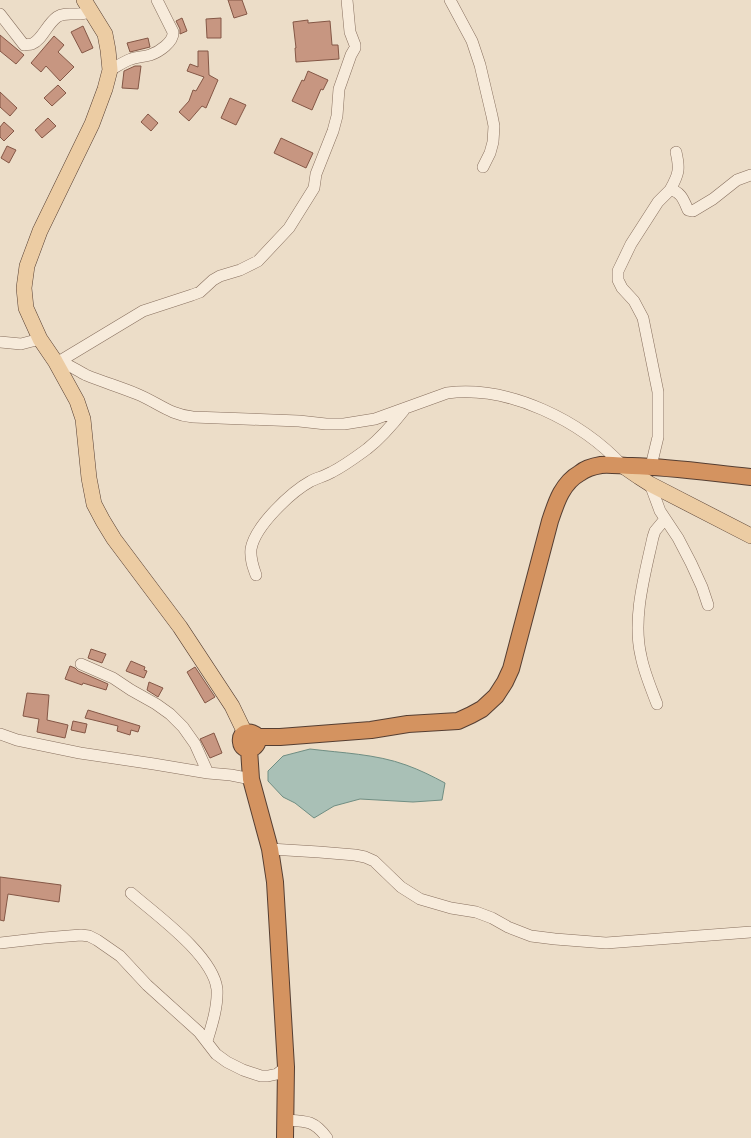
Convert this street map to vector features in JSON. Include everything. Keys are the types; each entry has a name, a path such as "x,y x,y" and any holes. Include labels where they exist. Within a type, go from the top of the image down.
{"highway":[{"path":"285,1138 286,1067 275,882 270,849 251,779 251,740 371,730 408,724 458,721 482,709 496,696 511,669 550,521 558,498 567,484 580,472 600,465 651,466 751,477"}],"main road":[{"path":"88,6 105,34 110,70 92,124 40,231 27,266 24,288 26,308 40,339 57,361 77,400 83,419 92,495 102,521 180,627 232,706 251,740"},
{"path":"623,466 639,478 751,536"}],"street":[{"path":"110,70 128,60 156,52 171,40 174,35 173,32 157,0"},
{"path":"57,361 143,312 200,292 220,276 258,262 289,228 314,188 316,174 337,116 339,89 343,74 355,48 350,32 347,0"},
{"path":"450,0 472,42 480,65 494,126 493,142 483,167"},
{"path":"0,14 24,45 32,44 40,38 50,22 57,17 64,14 86,14 88,6"},
{"path":"651,466 658,438 658,392 643,318 634,301 622,288 618,280 618,271 631,244 658,202 670,190 675,181 679,166 676,152"},
{"path":"670,190 678,193 688,210 694,211 737,180 751,175"},
{"path":"0,342 21,344 40,339"},
{"path":"57,361 137,394 182,416 344,424 375,419 455,392 508,397 534,406 568,422 601,444 623,466"},
{"path":"256,575 252,564 251,548 259,530 273,513 290,495 310,482 332,472 368,449 405,409"},
{"path":"650,484 660,511 678,538 691,563 708,606"},
{"path":"656,704 641,656 639,622 642,587 652,536 665,520"},
{"path":"81,664 112,678 170,714 183,727 195,744 208,773"},
{"path":"0,734 16,740 80,753 251,779"},
{"path":"270,849 365,857 374,861 401,887 420,900 476,912 492,918 508,928 531,936 606,942 751,932"},
{"path":"131,893 193,948 206,963 212,974 217,1000 206,1041"},
{"path":"0,943 81,935 89,936 120,956 199,1032 216,1054 227,1062 261,1076 277,1074 286,1067"},
{"path":"285,1120 308,1121 315,1125 327,1138"}],"shaded area":[{"path":"310,749 371,756 395,761 411,767 445,783 442,800 413,802 360,799 334,806 314,818 295,803 283,797 268,781 268,771 283,756"}],"building":[{"path":"228,0 242,0 247,14 234,18"},
{"path":"182,18 187,31 180,34 176,21"},
{"path":"221,18 221,38 207,38 206,19"},
{"path":"308,20 308,23 330,21 332,45 338,45 339,59 296,62 293,22"},
{"path":"83,26 93,48 82,53 71,32"},
{"path":"0,35 24,55 16,64 0,51"},
{"path":"54,36 64,45 58,52 74,67 60,81 46,66 41,72 31,63"},
{"path":"148,38 150,47 130,52 127,43"},
{"path":"198,51 208,51 209,75 218,80 206,108 202,106 189,121 179,112 189,101 193,90 196,91 204,77 187,71 190,64 198,67"},
{"path":"135,66 141,66 138,89 122,88 124,71"},
{"path":"308,71 328,80 323,90 321,89 312,110 292,101"},
{"path":"58,85 66,93 52,106 44,98"},
{"path":"0,92 17,108 10,116 0,107"},
{"path":"230,98 246,105 236,125 221,118"},
{"path":"148,114 158,123 151,131 141,122"},
{"path":"48,118 56,126 42,138 35,130"},
{"path":"4,122 14,131 4,141 0,137 0,127"},
{"path":"281,138 313,153 306,168 274,153"},
{"path":"7,146 16,150 9,163 1,158"},
{"path":"91,649 106,654 102,663 88,658"},
{"path":"131,661 145,667 144,670 147,671 144,678 126,671"},
{"path":"70,666 108,684 106,690 65,679"},
{"path":"195,667 215,697 205,703 187,672"},
{"path":"149,682 163,688 158,697 147,690"},
{"path":"27,693 49,695 47,720 68,725 65,738 37,732 39,719 23,716"},
{"path":"88,710 140,726 138,732 131,730 130,735 117,731 118,726 85,718"},
{"path":"73,721 87,724 85,733 71,730"},
{"path":"214,733 222,753 210,758 200,739"},
{"path":"0,877 61,885 59,902 8,894 4,921 0,920"}]}
